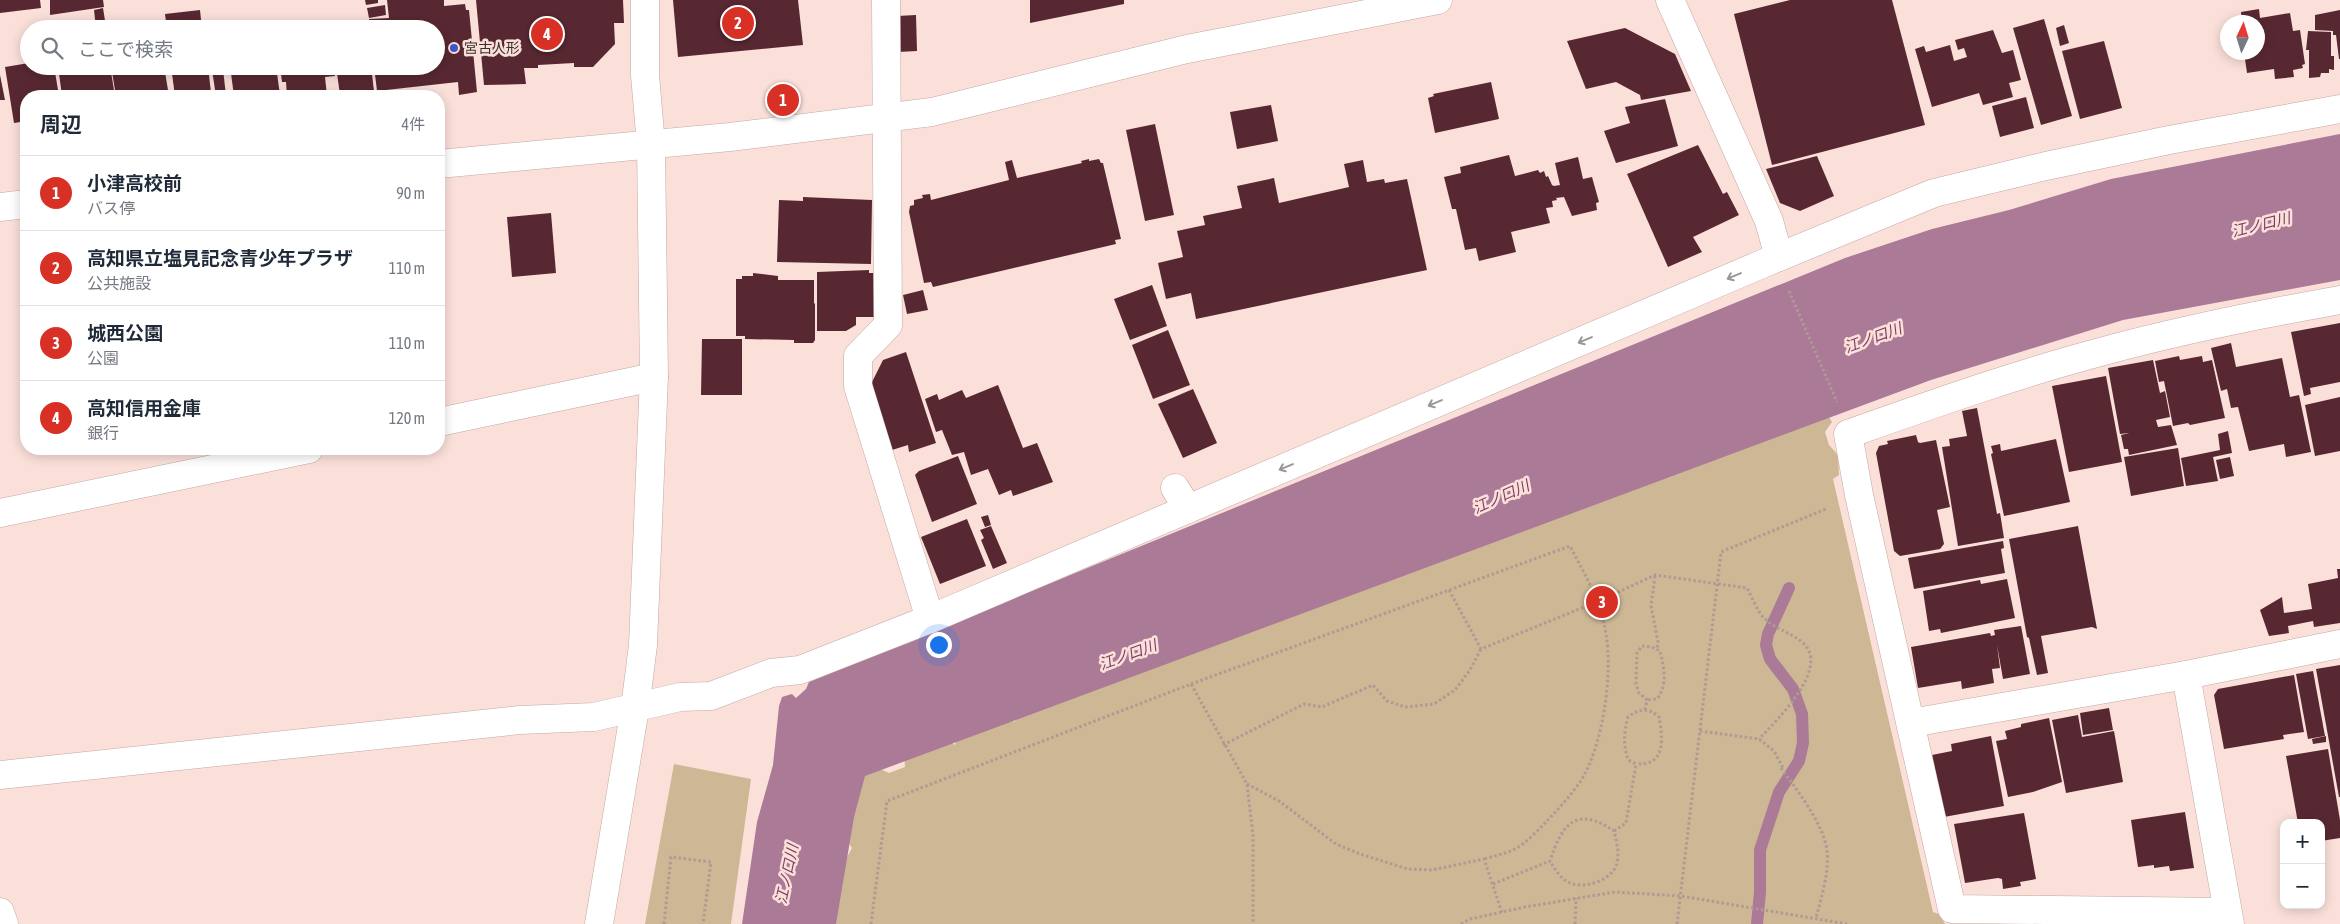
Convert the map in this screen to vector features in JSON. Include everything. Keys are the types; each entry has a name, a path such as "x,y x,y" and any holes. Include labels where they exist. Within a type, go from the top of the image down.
{"street":[{"path":"600,924 636,708 643,646 654,377 651,145 645,75 645,0"},
{"path":"886,0 878,61 887,118 888,325 858,356 858,386 930,619"},
{"path":"445,163 651,145 932,112 1187,49 1438,0"},
{"path":"1670,0 1769,221 1779,257"},
{"path":"0,775 520,720 594,717 680,698 711,696 771,673 800,670 930,619 1182,498 1934,193 2046,166 2169,140 2340,109"},
{"path":"0,207 20,205"},
{"path":"2186,675 2228,918 1952,908 1859,495 1848,434 1956,396 2103,351 2250,316 2340,300"},
{"path":"445,421 654,377"},
{"path":"0,513 280,455"},
{"path":"1911,723 2186,675 2340,644"},
{"path":"0,912 4,924"}],"path":[{"path":"1788,288 1838,403"},
{"path":"1677,924 1721,552 1859,495"},
{"path":"870,924 887,801 1191,684 1570,546 1598,602 1606,633 1609,670 1600,728 1594,750 1580,780 1540,828 1515,849 1484,859 1432,870 1408,869 1360,854 1336,844 1280,801 1247,784"},
{"path":"1655,575 1651,606 1658,642 1657,649"},
{"path":"1223,745 1304,704 1322,707 1373,685 1387,701 1405,707 1434,704 1455,690 1470,670 1481,649 1598,602 1655,575 1747,588 1764,618 1805,644 1811,658 1808,679 1779,718 1759,739"},
{"path":"1449,590 1481,649"},
{"path":"1642,646 1660,650 1664,666 1663,691 1656,699 1647,700 1638,693 1636,684 1637,653 1642,646"},
{"path":"1191,684 1223,745 1247,784 1253,835 1253,924"},
{"path":"1645,710 1647,700"},
{"path":"1637,710 1645,710 1659,716 1661,747 1654,762 1647,765 1636,764 1628,760 1624,749 1624,733 1628,717 1637,710"},
{"path":"1700,731 1759,739 1774,751 1824,838 1827,862 1816,918"},
{"path":"1614,832 1626,823 1636,764"},
{"path":"1781,768 1786,773"},
{"path":"1577,820 1598,820 1614,832 1618,853 1616,865 1611,875 1600,880 1578,885 1568,882 1557,873 1550,861 1557,838 1565,828 1577,820"},
{"path":"664,924 672,857 711,862 703,924"},
{"path":"1484,859 1502,913"},
{"path":"1493,884 1550,861"},
{"path":"1461,924 1470,919 1615,892 1681,896 1847,924"},
{"path":"1575,924 1576,898"}],"shaded area":[{"path":"1824,409 1832,422 1825,432 1829,445 1838,455 1839,475 1833,479 1933,912 1939,914 1945,924 832,924 840,870 852,848 840,830 840,791 876,767 889,773 905,767 904,754 946,739 955,745 959,731 1004,718 1015,722 1016,706"},
{"path":"674,764 751,779 731,924 645,924"}],"water":[{"name":"江ノ口川","path":"2340,134 2340,280 2123,320 1931,380 865,776 854,817 836,924 742,924 757,822 773,765 779,706 782,697 792,694 796,698 806,689 809,682 1845,258 1932,229 2009,210 2111,179"}],"building":[{"path":"0,0 40,0 41,8 0,13"},
{"path":"50,0 103,0 104,7 50,15"},
{"path":"365,0 378,0 378,3 366,5"},
{"name":"宮古人形","path":"387,0 444,0 444,6 465,4 466,10 469,10 477,92 459,95 458,82 377,90 375,75 445,75 445,20 369,19 389,18"},
{"path":"476,0 623,0 624,23 614,23 615,44 593,67 574,67 574,63 538,65 538,68 524,68 526,84 484,85"},
{"path":"673,0 798,0 803,45 678,57"},
{"path":"1030,0 1124,0 1124,4 1030,23"},
{"path":"1790,0 1892,0 1925,125 1772,165 1734,14"},
{"path":"385,5 386,15 369,18 367,8"},
{"path":"103,8 105,20 95,20 94,10"},
{"path":"2259,9 2260,15 2241,15 2241,12"},
{"path":"200,10 201,20 166,20 165,14"},
{"path":"2340,10 2339,59 2336,35 2333,35 2333,31 2315,30 2315,15"},
{"path":"2290,13 2293,31 2300,30 2305,64 2302,65 2303,68 2293,70 2294,77 2275,79 2274,69 2247,73 2245,60 2265,60 2265,17"},
{"path":"916,15 917,51 898,52 897,16"},
{"path":"2044,19 2072,116 2041,125 2013,28"},
{"path":"2064,25 2069,43 2060,46 2056,28"},
{"path":"1625,28 1675,54 1691,91 1641,100 1640,95 1616,82 1586,89 1567,41"},
{"path":"1993,30 2002,53 2013,50 2021,80 2009,83 2013,97 1983,105 1979,93 1932,107 1915,49 1924,46 1926,52 1950,45 1954,61 1967,57 1964,48 1958,50 1955,40"},
{"path":"2308,31 2331,32 2331,56 2334,56 2334,70 2329,69 2329,73 2321,73 2320,77 2309,78 2309,50 2306,50"},
{"path":"2104,41 2122,108 2080,119 2062,51"},
{"path":"20,64 20,75 56,75 58,90 20,90 20,122 14,123 5,67"},
{"path":"0,75 5,100 0,100"},
{"path":"59,75 112,75 114,90 61,90"},
{"path":"112,75 166,75 168,90 115,90"},
{"path":"172,75 209,75 211,90 174,90"},
{"path":"213,75 224,75 225,90 215,90"},
{"path":"231,75 277,75 279,90 233,90"},
{"path":"281,75 335,75 325,77 326,90 287,90 286,82 282,82"},
{"path":"337,75 372,75 374,90 339,90"},
{"path":"1491,82 1499,119 1435,133 1428,98 1434,96 1433,94"},
{"path":"2026,97 2034,128 2000,137 1992,106"},
{"path":"1665,99 1678,146 1616,163 1604,131 1630,123 1625,107"},
{"path":"1271,105 1278,141 1237,149 1230,112"},
{"path":"1155,124 1174,215 1145,221 1126,130"},
{"path":"1698,145 1723,194 1727,192 1739,215 1693,237 1702,252 1668,267 1627,174"},
{"path":"1509,155 1515,176 1538,170 1540,173 1544,171 1546,177 1548,176 1554,186 1560,185 1555,163 1578,157 1583,179 1592,177 1599,202 1596,203 1597,210 1572,216 1564,197 1556,198 1557,200 1552,201 1553,207 1546,208 1550,223 1511,232 1516,252 1479,261 1476,248 1465,250 1456,209 1452,209 1444,177 1461,173 1460,167"},
{"path":"1817,156 1834,196 1800,211 1780,203 1766,169"},
{"path":"1089,159 1089,161 1099,159 1103,163 1121,239 1115,240 1116,244 933,287 931,282 924,283 909,212 910,206 914,205 914,200 923,198 922,195 930,194 931,200 1009,180 1005,162 1012,160 1017,178 1082,163 1081,161"},
{"path":"1363,160 1367,182 1384,179 1385,183 1407,179 1427,270 1196,319 1191,293 1166,299 1158,263 1183,257 1177,231 1205,225 1203,216 1242,208 1237,186 1274,178 1279,203 1349,187 1344,164"},
{"path":"803,197 872,200 871,264 777,262 779,200 803,201"},
{"path":"551,213 556,273 512,277 507,217"},
{"path":"869,270 869,273 874,273 874,317 856,317 856,325 846,331 817,331 817,272"},
{"path":"753,273 778,276 778,280 814,280 815,340 813,343 794,343 794,340 745,339 745,336 736,336 736,279 742,279 742,276 753,276"},
{"path":"1152,285 1167,326 1130,340 1114,299"},
{"path":"923,290 928,310 907,314 903,295"},
{"path":"2340,323 2340,382 2310,388 2311,394 2304,396 2291,332"},
{"path":"1168,330 1190,385 1153,399 1132,345"},
{"path":"702,339 742,339 742,395 701,395"},
{"path":"2231,343 2236,367 2282,358 2290,397 2299,395 2311,452 2286,457 2284,444 2249,451 2238,407 2231,408 2227,389 2221,391 2211,348"},
{"path":"906,352 936,443 909,452 908,445 892,450 870,386 883,360"},
{"path":"2179,356 2180,360 2202,356 2203,362 2212,360 2225,418 2190,425 2188,423 2173,426 2164,381 2159,382 2155,361"},
{"path":"2153,360 2160,393 2165,391 2170,417 2156,420 2158,427 2171,425 2177,445 2129,455 2128,449 2124,449 2121,435 2129,433 2120,434 2108,368"},
{"path":"2106,376 2122,462 2069,472 2052,386"},
{"path":"998,385 1023,448 1037,443 1053,482 1013,496 1011,490 999,495 988,469 971,475 964,452 952,455 942,430 936,432 925,399 937,394 939,400 962,390 966,398"},
{"path":"1193,389 1217,443 1183,458 1158,404"},
{"path":"2340,397 2340,451 2315,456 2305,405"},
{"path":"1977,408 1997,514 2000,513 2004,538 1958,546 1942,447 1950,446 1949,439 1967,436 1962,411"},
{"path":"2228,431 2232,453 2213,457 2218,481 2186,486 2181,458 2220,450 2218,434"},
{"path":"1916,435 1920,443 1936,440 1950,507 1937,510 1944,544 1940,549 1900,556 1894,551 1876,453 1879,446 1888,444 1887,441"},
{"path":"2056,439 2070,502 2004,516 1991,446 2000,444 2001,451"},
{"path":"2178,448 2184,486 2131,496 2124,457"},
{"path":"958,456 977,504 932,522 915,475 919,471"},
{"path":"2230,457 2234,476 2220,479 2216,460"},
{"path":"988,515 991,525 985,527 981,517"},
{"path":"967,519 986,566 940,584 921,537"},
{"path":"991,526 1007,563 993,569 981,540 984,538 980,530"},
{"path":"2078,526 2097,629 2092,627 2041,636 2048,673 2037,675 2029,638 2027,637 2009,539"},
{"path":"2003,541 2004,548 2001,549 2005,573 1914,589 1908,558"},
{"path":"2337,569 2340,569 2340,623 2314,627 2313,621 2288,626 2289,633 2269,636 2260,610 2282,597 2284,613 2312,609 2308,584 2338,578"},
{"path":"2007,579 2015,618 1941,633 1940,629 1929,631 1923,591 1980,580 1981,584"},
{"path":"2021,626 2030,674 2003,679 1997,645 2000,668 1992,669 1994,683 1962,689 1961,681 1918,688 1911,647 1990,633 1991,636 1995,635 1994,630"},
{"path":"2340,665 2340,797 2339,797 2316,669"},
{"path":"2313,671 2325,736 2308,739 2296,674"},
{"path":"2294,675 2304,732 2283,735 2284,739 2224,749 2214,695 2218,689"},
{"path":"2109,708 2113,730 2083,735 2080,713"},
{"path":"2078,715 2082,737 2114,731 2123,782 2066,793 2052,720"},
{"path":"2049,718 2062,782 2033,792 2008,797 1996,741 2007,739 2005,731 2021,727 2021,724"},
{"path":"1991,736 2004,806 1944,817 1932,755 1952,751 1951,744"},
{"path":"2326,736 2326,742 2313,744 2312,739"},
{"path":"2328,749 2340,820 2340,838 2325,840 2325,819 2297,819 2286,756"},
{"path":"2185,812 2194,868 2170,871 2169,866 2154,868 2154,865 2138,867 2131,820"},
{"path":"2024,813 2036,879 2020,882 2021,886 2003,889 2002,879 1998,878 1965,883 1954,824"}],"waterway":[{"path":"1757,924 1760,892 1760,850 1779,792 1799,761 1803,743 1802,714 1793,689 1770,659 1766,645 1768,634 1789,588"}],"place":[{"name":"高知県立塩見記念青少年プラザ","path":"738,23"},
{"name":"高知信用金庫","path":"547,34"},
{"name":"宮古人形","path":"454,48"},
{"name":"小津高校前","path":"783,100"},
{"name":"城西公園","path":"1602,602"}]}
